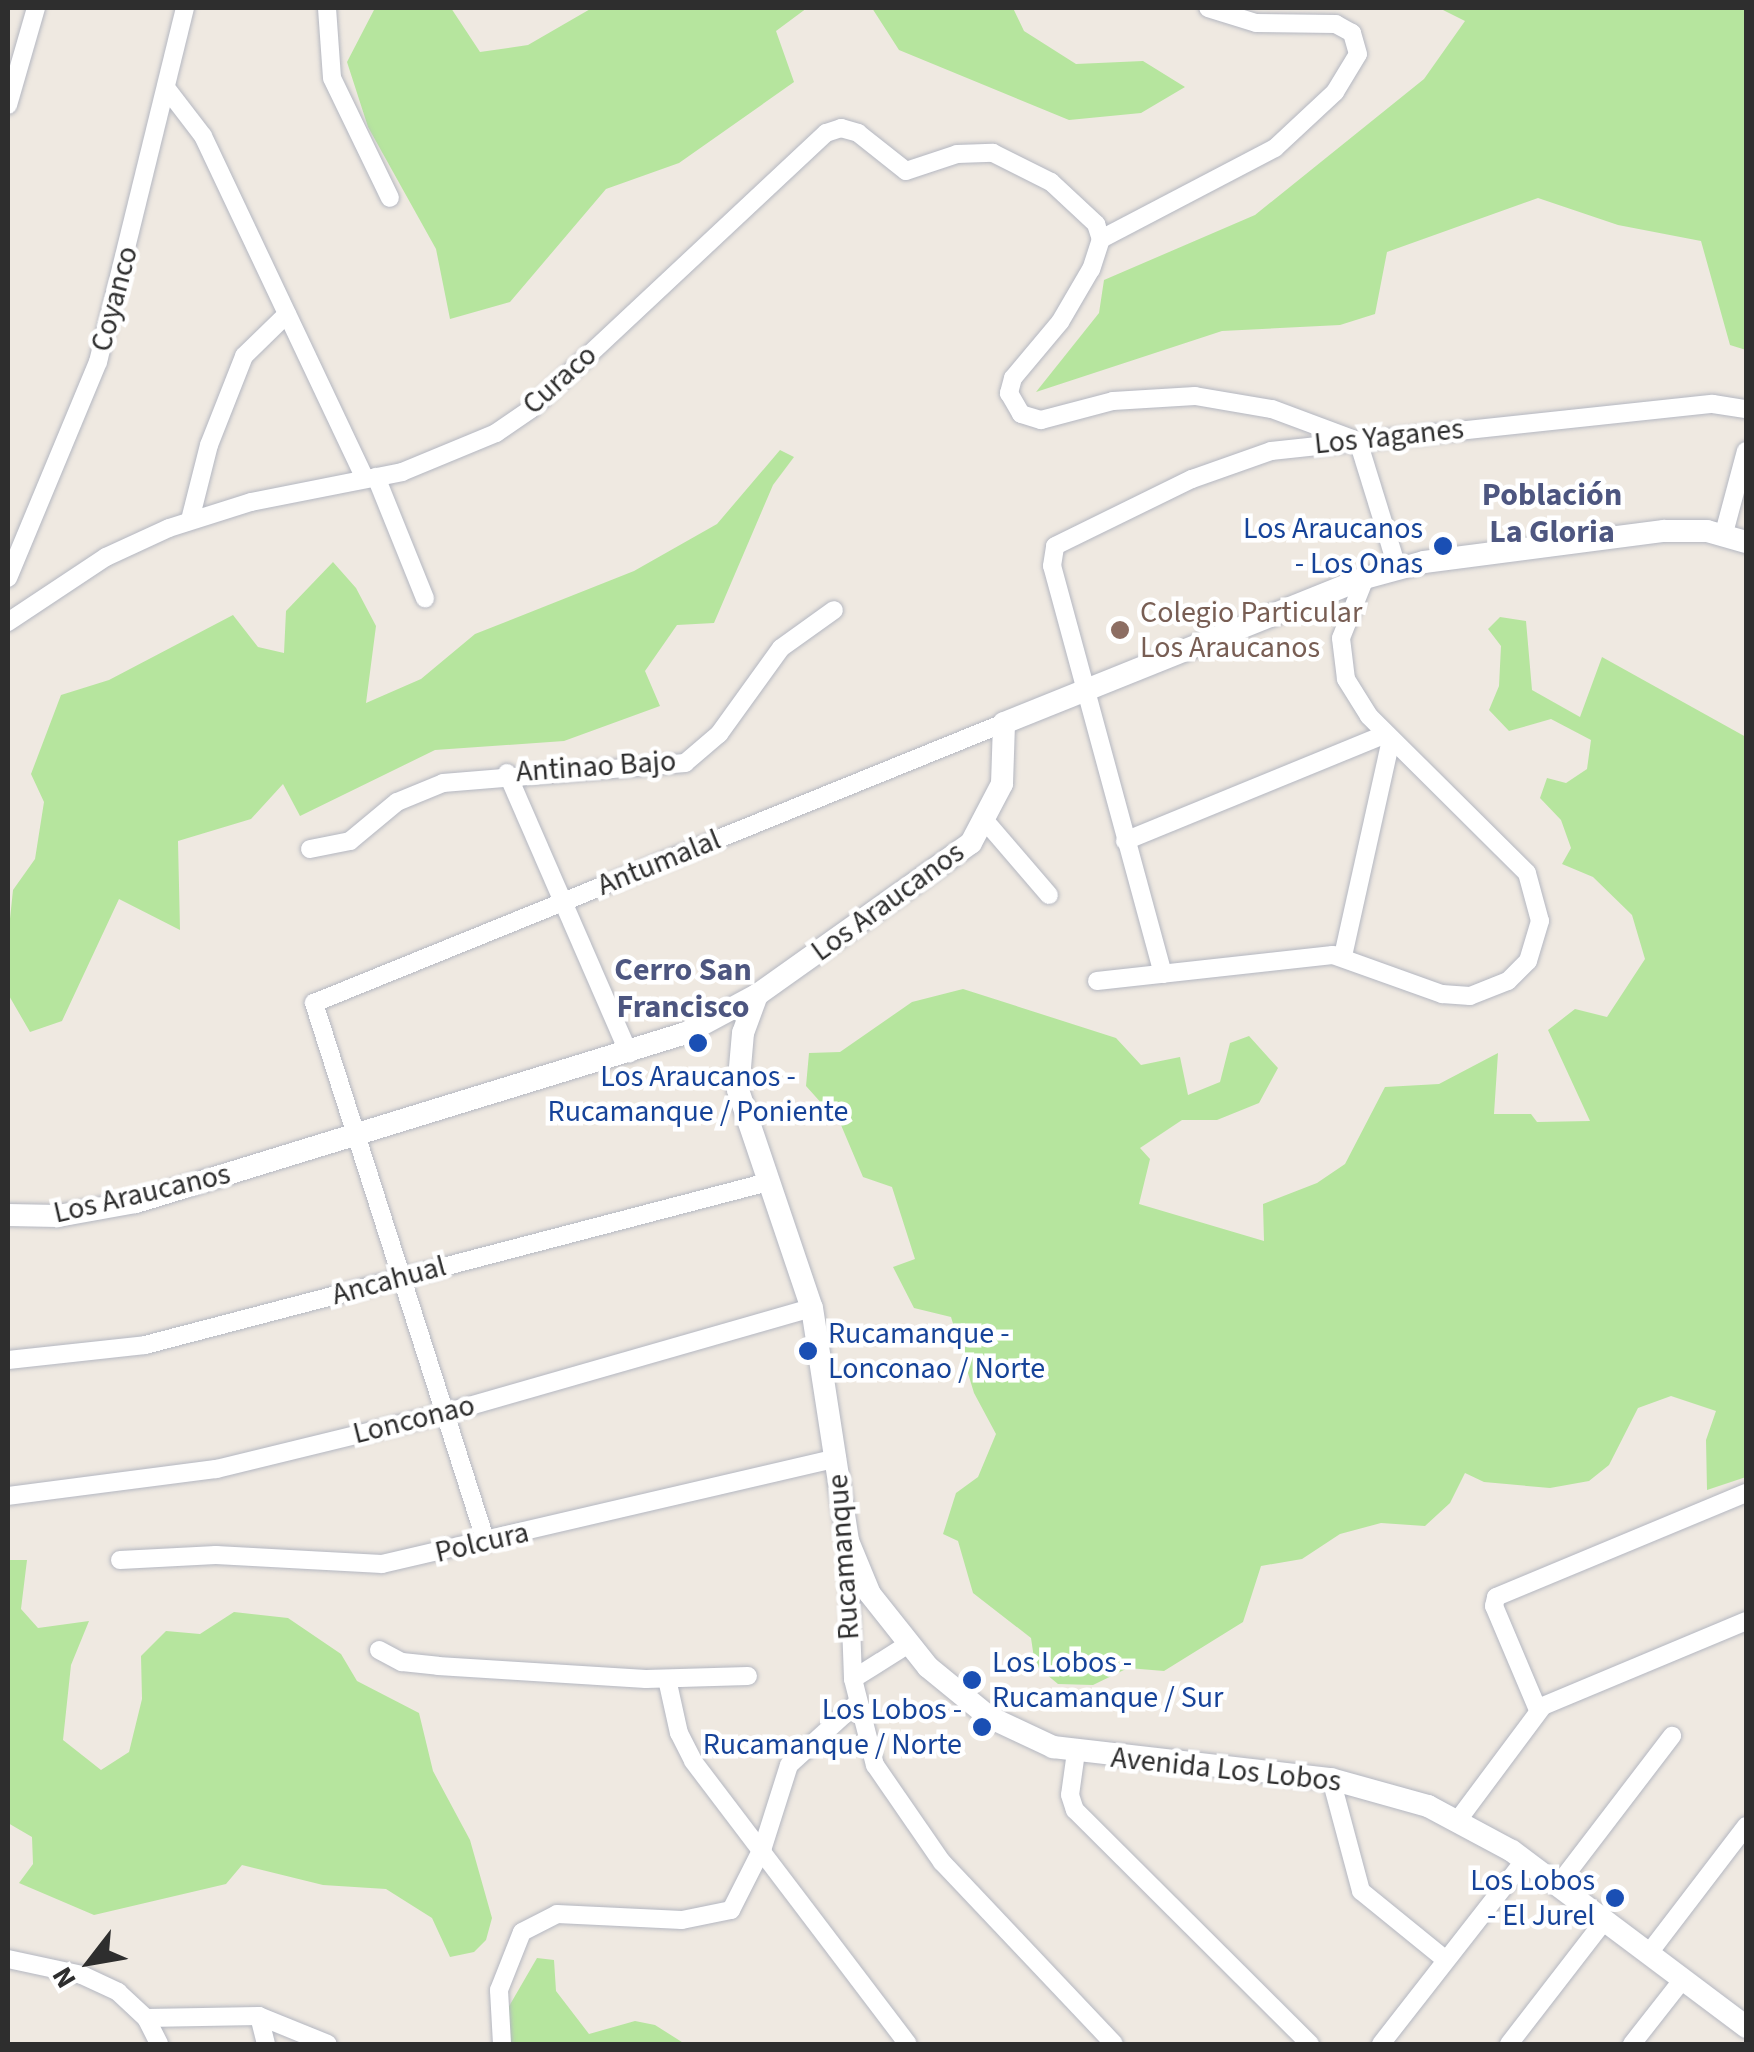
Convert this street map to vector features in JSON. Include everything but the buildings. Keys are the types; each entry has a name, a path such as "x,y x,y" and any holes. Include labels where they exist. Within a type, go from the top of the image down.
{"street":[{"path":"8,104 36,8"},
{"name":"Coyanco","path":"8,578 14,546 98,362 185,8"},
{"path":"327,8 332,78 390,198"},
{"path":"1208,8 1256,24 1336,24 1356,39 1358,54 1335,92 1275,148 1101,239 1060,322 1013,378 1011,402 1021,414 1041,420 1113,401 1195,396 1272,410 1358,441 1397,567"},
{"path":"166,90 203,136 370,478 424,598"},
{"name":"Curaco","path":"8,622 106,557 190,520 370,478 459,452 522,415 833,130 854,130 906,170 983,152 1051,182 1096,224 1101,239"},
{"path":"190,520 209,445 244,356 287,314"},
{"name":"Los Yaganes","path":"1084,690 1053,550 1246,458 1358,441 1713,404 1746,409"},
{"path":"1724,533 1746,450"},
{"path":"1004,722 1397,567 1664,532 1724,533 1746,542"},
{"path":"1097,981 1343,956 1442,994 1470,996 1519,972 1539,934 1537,896 1520,862 1389,737 1357,701 1342,666 1343,625 1365,578"},
{"name":"Antinao Bajo","path":"310,849 350,841 422,790 506,773 662,768 694,758 781,648 834,610"},
{"path":"1084,690 1162,974"},
{"name":"Los Araucanos","path":"8,1215 86,1213 355,1137 630,1054 757,995 935,874 987,823 1002,784 1004,722"},
{"name":"Antumalal","path":"355,1137 314,1003 1004,722"},
{"path":"1126,840 1389,737"},
{"path":"1343,956 1389,737"},
{"path":"506,773 630,1054"},
{"path":"987,823 1049,895"},
{"name":"Rucamanque","path":"757,995 741,1044 738,1090 812,1308 848,1542 852,1680 875,1765 918,1833 1114,2044"},
{"path":"355,1137 486,1542"},
{"name":"Ancahual","path":"8,1360 116,1352 768,1182"},
{"name":"Lonconao","path":"8,1496 172,1477 445,1413 812,1308"},
{"name":"Polcura","path":"120,1560 216,1555 360,1566 486,1542 838,1458"},
{"path":"1538,1710 1494,1600 1746,1492"},
{"name":"Avenida Los Lobos","path":"848,1542 870,1594 907,1645 989,1717 1031,1739 1076,1752 1331,1779 1458,1820 1524,1860 1683,1979 1743,2018"},
{"path":"1458,1820 1538,1710 1746,1620"},
{"path":"852,1680 907,1645"},
{"path":"379,1650 410,1664 667,1679 748,1676"},
{"path":"667,1679 685,1748 764,1847 908,2044"},
{"path":"502,2044 499,1990 522,1932 557,1914 682,1920 732,1910 764,1847 789,1765 856,1704"},
{"path":"1558,1884 1672,1736"},
{"path":"1076,1752 1070,1794 1075,1810 1310,2044"},
{"path":"1331,1779 1361,1891 1446,1960"},
{"path":"1650,1953 1746,1826"},
{"path":"1381,2044 1524,1860"},
{"path":"1508,2044 1605,1920"},
{"path":"8,1960 82,1975 118,1992 146,2018 159,2044"},
{"path":"1632,2044 1683,1979"},
{"path":"146,2018 259,2016 328,2044"},
{"path":"259,2016 266,2044"}],"green space":[{"path":"375,8 451,8 480,52 528,45 592,8 807,8 776,31 794,82 679,163 606,189 510,302 450,319 436,249 368,127 347,62"},
{"path":"872,8 1013,8 1024,31 1076,64 1143,61 1185,87 1141,113 1069,120 899,50"},
{"path":"1439,8 1746,8 1746,350 1730,345 1701,241 1618,225 1538,198 1387,252 1375,314 1340,325 1222,331 1036,392 1099,313 1104,280 1255,215 1424,79 1465,21"},
{"path":"780,450 794,457 773,485 714,623 677,625 645,671 660,706 564,741 435,750 300,816 283,784 251,819 178,841 180,930 119,899 62,1021 30,1032 8,994 8,938 13,890 35,859 44,802 31,774 61,695 109,680 233,615 258,647 284,653 286,611 333,562 356,588 376,626 366,703 421,679 475,634 634,571 717,524"},
{"path":"1500,617 1526,621 1532,690 1580,717 1602,657 1746,737 1746,1477 1707,1490 1706,1440 1716,1411 1671,1396 1638,1408 1609,1465 1589,1481 1550,1488 1484,1482 1465,1473 1450,1503 1425,1526 1381,1523 1340,1534 1302,1559 1261,1566 1243,1622 1164,1671 1128,1668 1093,1685 1058,1684 1035,1665 1031,1638 973,1593 958,1541 943,1534 956,1493 978,1477 996,1434 974,1393 951,1317 914,1308 893,1267 915,1259 892,1187 863,1177 841,1125 806,1086 809,1053 840,1052 912,1002 963,989 1116,1038 1141,1065 1180,1057 1188,1095 1220,1082 1230,1043 1249,1036 1278,1068 1259,1103 1217,1120 1182,1120 1140,1148 1150,1159 1139,1204 1264,1241 1263,1204 1317,1183 1345,1164 1385,1087 1439,1084 1498,1053 1494,1114 1531,1114 1537,1122 1590,1121 1548,1030 1575,1009 1607,1017 1645,959 1632,915 1593,877 1562,864 1571,848 1561,820 1540,798 1547,778 1566,783 1587,769 1591,740 1551,719 1509,731 1489,710 1499,686 1501,646 1488,629"},
{"path":"8,1560 27,1560 21,1609 38,1628 89,1621 71,1665 63,1740 101,1770 129,1752 142,1699 141,1656 166,1631 200,1634 234,1612 288,1618 341,1654 357,1681 419,1713 433,1771 470,1840 492,1918 486,1940 474,1952 450,1957 432,1918 386,1889 323,1885 242,1865 226,1884 94,1915 19,1883 33,1864 32,1837 8,1823"},
{"path":"537,1958 554,1960 556,1991 589,2034 635,2021 655,2025 685,2044 496,2044 508,2008"}],"place":[{"name":"Los Araucanos - Los Onas","path":"1443,546"},
{"name":"Colegio Particular Los Araucanos","path":"1120,630"},
{"name":"Los Araucanos - Rucamanque / Poniente","path":"698,1043"},
{"name":"Rucamanque - Lonconao / Norte","path":"808,1351"},
{"name":"Los Lobos - Rucamanque / Sur","path":"972,1680"},
{"name":"Los Lobos - Rucamanque / Norte","path":"982,1727"},
{"name":"Los Lobos - El Jurel","path":"1615,1898"}],"district":[{"name":"Población La Gloria","path":"1552,514"},
{"name":"Cerro San Francisco","path":"683,990"}]}
